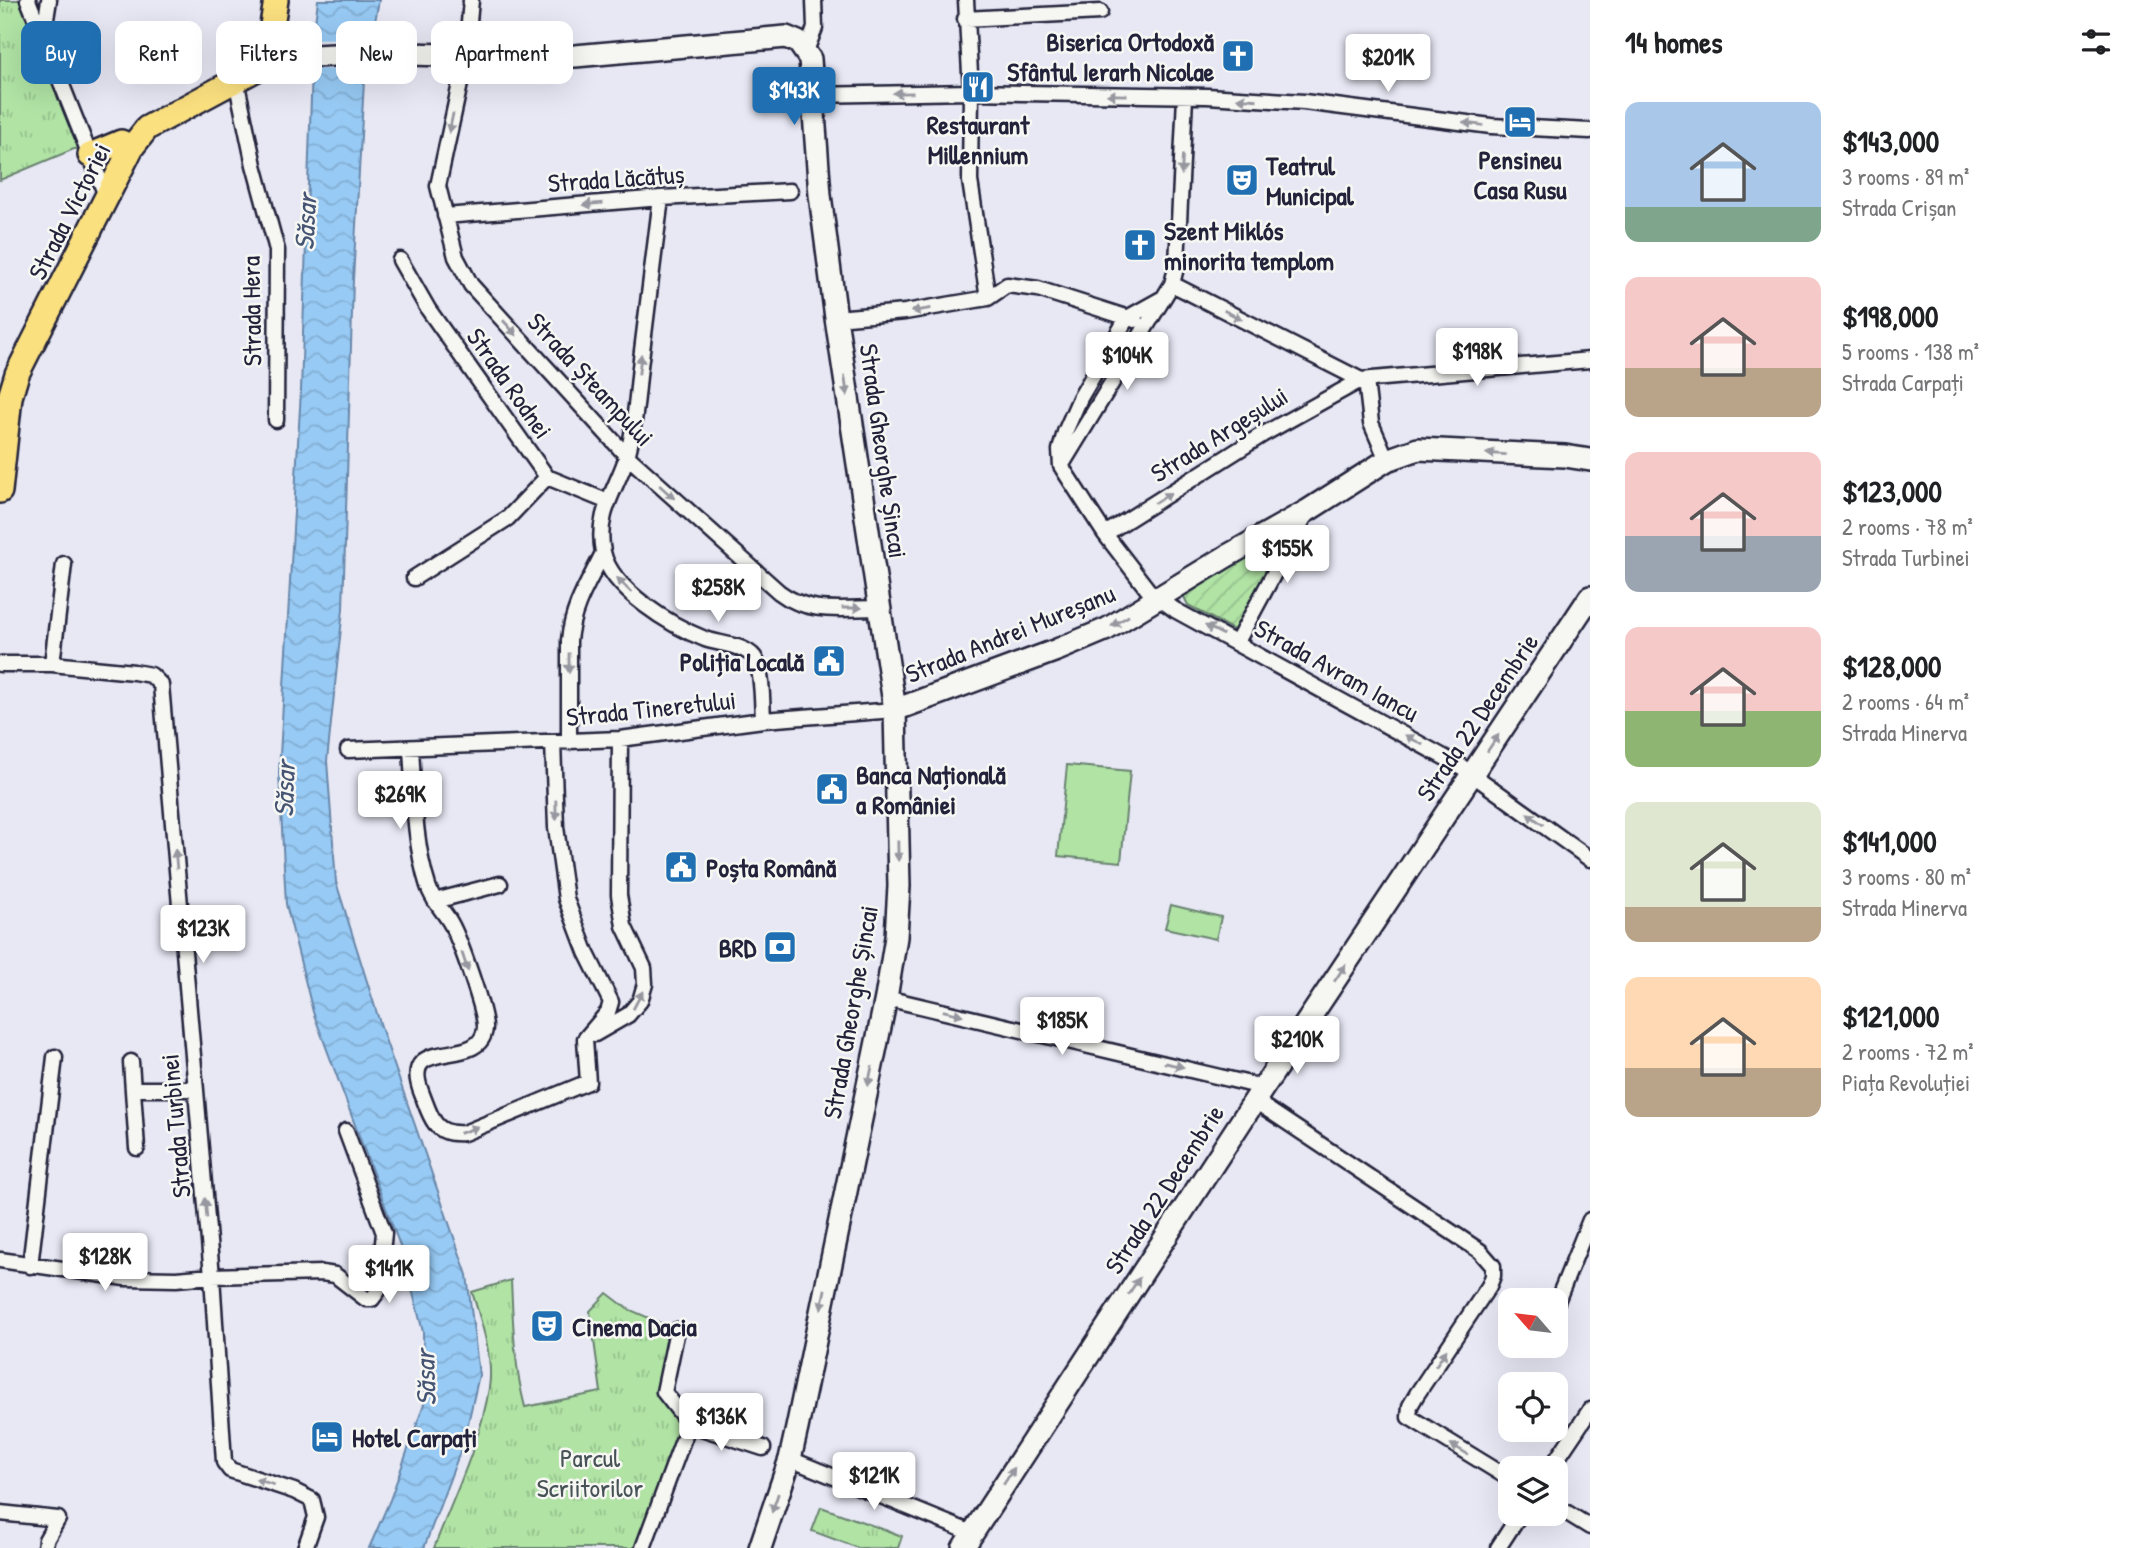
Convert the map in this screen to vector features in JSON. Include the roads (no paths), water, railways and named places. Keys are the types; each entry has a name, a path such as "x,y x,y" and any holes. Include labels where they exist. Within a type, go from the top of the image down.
{"main road":[{"path":"273,21 276,0"},
{"path":"573,56 786,37 798,42 806,51"},
{"name":"Strada Gheorghe Șincai","path":"760,1548 790,1459 886,998 896,937 899,886 895,709 836,318 820,195 810,59 806,51"},
{"path":"322,56 373,53 431,55"},
{"name":"Strada Victoriei","path":"0,491 10,397 9,373 107,198 132,147 147,128 229,84"},
{"path":"90,155 121,142 132,147"},
{"name":"Strada Andrei Mureșanu","path":"1564,456 1590,447"},
{"name":"Strada Andrei Mureșanu","path":"895,709 1107,629 1307,511 1387,460 1418,449 1564,456 1590,460"},
{"name":"Strada 22 Decembrie","path":"967,1541 1257,1097 1590,597"}],"street":[{"path":"28,0 36,21"},
{"path":"46,21 49,0"},
{"name":"Strada Șteampului","path":"469,21 471,0"},
{"path":"806,51 815,28 814,0"},
{"path":"966,0 971,92 970,181 988,298"},
{"path":"966,19 1100,12"},
{"path":"61,84 107,198"},
{"name":"Strada Hera","path":"237,84 254,165 277,250 276,420"},
{"name":"Strada Șteampului","path":"460,84 438,186 456,257 471,285 627,456 792,602 811,608 878,608"},
{"path":"813,94 971,92 1304,102 1491,126 1590,131"},
{"path":"1072,434 1144,330 1172,284 1177,264 1185,97"},
{"name":"Strada Lăcătuș","path":"445,216 661,198 790,191"},
{"path":"661,198 627,456 607,502 601,527 603,553 614,575 634,595 668,620 705,638 746,651 754,657 758,667 763,720"},
{"name":"Strada Rodnei","path":"400,260 428,309 547,477 607,502"},
{"path":"1172,284 1363,380 1590,360"},
{"path":"836,318 905,312 988,298 1007,285 1023,286 1137,320 1144,330"},
{"path":"1072,434 1080,398 1127,318 1163,298"},
{"path":"1363,380 1371,423 1387,460"},
{"name":"Strada Argeșului","path":"1105,534 1262,435 1363,380"},
{"name":"Strada Avram Iancu","path":"1072,434 1060,450 1061,467 1105,534 1148,590 1175,610 1473,774 1590,859"},
{"path":"414,578 508,518 547,477"},
{"path":"1237,642 1307,511"},
{"path":"569,742 571,623 576,606 603,553"},
{"path":"0,664 52,664 64,564"},
{"name":"Strada Turbinei","path":"52,664 151,675 161,685 212,1276 224,1462 230,1470 294,1491 312,1500 316,1517 306,1548"},
{"name":"Strada Tineretului","path":"348,750 620,739 763,720 895,709"},
{"path":"585,1040 628,1015 640,1000 645,984 644,968 624,926 619,895 620,739"},
{"path":"411,749 416,821 428,887 451,923 484,1019 482,1039 476,1046 426,1059 419,1064 418,1085 436,1125 454,1134 464,1133 587,1082 585,1040 608,1012 611,1002 586,952 566,899 556,827 553,742"},
{"path":"435,901 500,884"},
{"path":"886,998 1254,1085 1257,1097 1264,1107 1480,1251 1493,1266 1489,1286 1417,1394 1410,1406 1409,1417 1498,1472"},
{"path":"30,1266 55,1057"},
{"path":"131,1062 135,1089 136,1148"},
{"path":"135,1089 196,1089"},
{"path":"0,1260 125,1279 322,1273 335,1275 366,1299 372,1298 378,1291 384,1233 346,1130"},
{"path":"1562,1288 1590,1220"},
{"path":"677,1331 664,1392 689,1424 763,1448"},
{"path":"1559,1456 1590,1410"},
{"path":"643,1548 689,1424"},
{"path":"790,1459 967,1541"},
{"path":"0,1513 58,1519 46,1540 45,1548"},
{"path":"1568,1513 1590,1527"},
{"path":"1498,1548 1512,1526"}],"water":[{"name":"Săsar","path":"318,0 379,0 375,21 336,21 336,84 364,84 353,280 343,609 327,761 336,882 384,1036 467,1275 479,1375 464,1441 424,1548 369,1548 390,1500 424,1404 423,1332 403,1254 313,1012 286,904 279,773 301,390 311,84 322,84 322,21 315,21"}],"place":[{"name":"Biserica Ortodoxă Sfântul Ierarh Nicolae","path":"1238,56"},
{"name":"Restaurant Millennium","path":"978,87"},
{"name":"Pensineu Casa Rusu","path":"1520,122"},
{"name":"Teatrul Municipal","path":"1242,180"},
{"name":"Szent Miklós minorita templom","path":"1140,245"},
{"name":"Poliția Locală","path":"829,661"},
{"name":"Banca Națională a României","path":"832,789"},
{"name":"Poșta Română","path":"681,867"},
{"name":"BRD","path":"780,947"},
{"name":"Cinema Dacia","path":"547,1326"},
{"name":"Hotel Carpați","path":"327,1437"}],"park label":[{"name":"Parcul Scriitorilor","path":"590,1472"}]}
